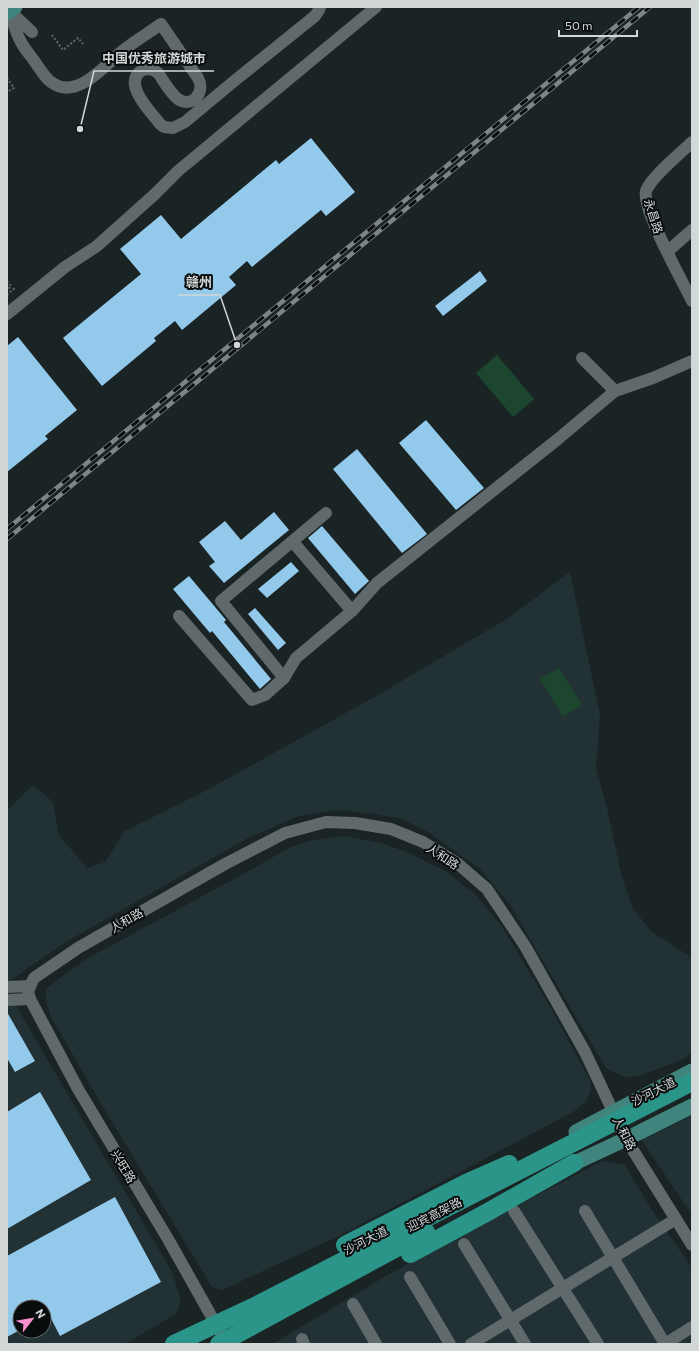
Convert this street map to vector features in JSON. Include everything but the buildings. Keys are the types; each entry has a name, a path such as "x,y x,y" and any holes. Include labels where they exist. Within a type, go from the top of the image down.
{"highway":[{"name":"迎宾高架路","path":"219,1344 257,1314 692,1082"},
{"name":"迎宾高架路","path":"174,1344 257,1314 692,1094"},
{"path":"257,1314 328,1254 466,1183 562,1140"},
{"path":"257,1314 347,1288 486,1214 574,1163"}],"main road":[{"name":"沙河大道","path":"167,1344 212,1318 562,1140 692,1071"},
{"path":"235,1344 497,1201 692,1106"}],"street":[{"path":"10,10 20,40 44,74 49,81 57,86 65,87 73,86 88,80 103,69 120,53 161,24 198,78 201,91 196,98 188,101 177,98 158,73 151,69 143,70 137,75 134,83 138,94 160,124 164,127 173,128 185,122 211,101 314,16 320,7"},
{"path":"7,314 65,267 97,246 155,194 178,171 376,7"},
{"path":"10,10 32,32"},
{"name":"永昌路","path":"692,142 656,176 647,191 646,198 655,227 692,301"},
{"path":"668,251 692,230"},
{"path":"582,358 615,391"},
{"path":"179,616 252,700 265,695 284,678 296,658 352,611 377,583 552,444 615,391 653,378 692,361"},
{"path":"284,678 221,601 326,513"},
{"path":"292,542 352,611"},
{"name":"人和路","path":"30,986 34,978 78,948 218,868 285,833 326,822 356,823 391,830 423,842 457,863 487,889 533,959 585,1052 626,1139 692,1245"},
{"path":"7,987 30,986"},
{"name":"兴旺路","path":"30,986 28,991 30,999 78,1089 168,1239 228,1344"},
{"path":"7,1000 30,999"},
{"path":"514,1211 598,1344"},
{"path":"585,1211 665,1344 692,1327"},
{"path":"471,1344 676,1219"},
{"path":"464,1244 525,1344"},
{"path":"410,1277 450,1344"},
{"path":"353,1304 376,1344"}],"path":[{"path":"52,35 62,50 78,38 83,44"},
{"path":"7,78 14,88 7,92"},
{"path":"7,281 12,286 7,290"},
{"path":"7,294 16,287"}],"shaded area":[{"path":"570,572 600,715 596,768 607,808 621,874 632,907 651,931 692,958 692,1052 684,1059 639,1076 624,1077 606,1068 510,905 480,869 428,832 402,819 338,810 299,816 246,839 61,945 11,980 9,994 172,1272 181,1299 176,1314 125,1344 7,1344 7,811 33,785 53,802 59,835 87,868 105,862 125,831 207,790 378,695 510,617"},
{"path":"345,836 381,843 407,852 445,871 476,895 503,928 548,1003 591,1082 591,1090 586,1102 573,1112 339,1236 222,1290 212,1287 103,1107 50,1015 46,1000 46,989 88,958 291,847 313,840"},
{"path":"692,1101 692,1215 641,1139"},
{"path":"602,1161 624,1164 652,1210 692,1268 692,1344 273,1344 389,1274"}],"green space":[{"path":"497,355 534,399 513,417 476,373"},
{"path":"559,668 582,705 563,717 540,679"}],"railway":[{"path":"7,529 639,7"},
{"path":"7,539 650,7"}],"place":[{"name":"中国优秀旅游城市","path":"80,129"},
{"name":"赣州","path":"237,345"}]}
